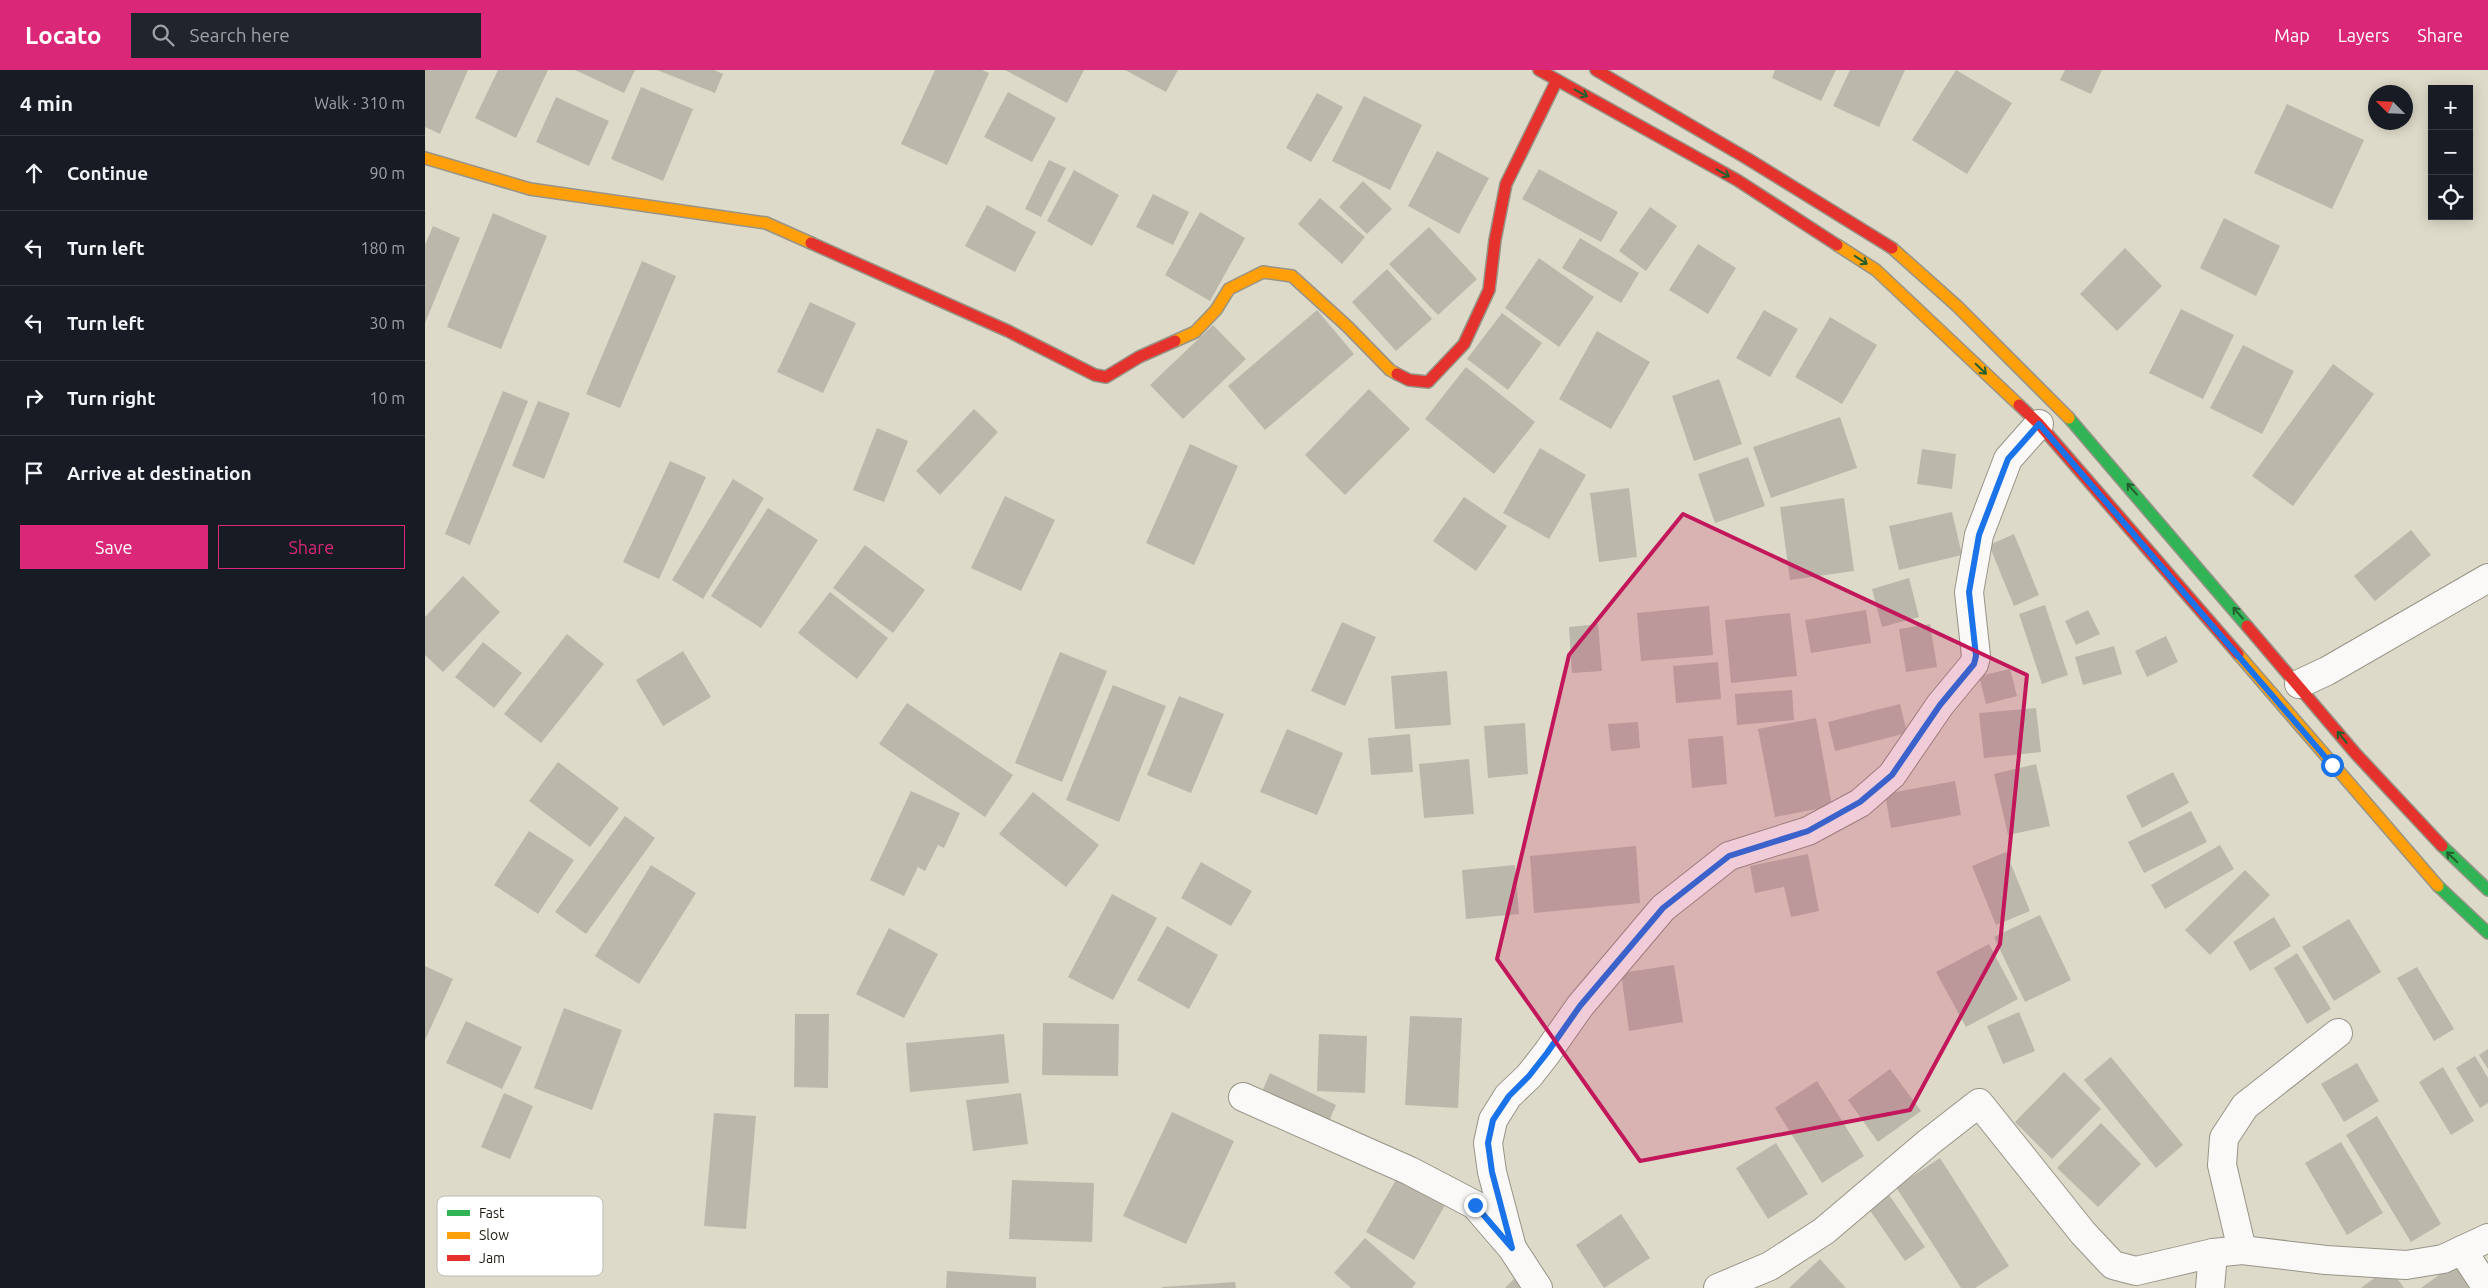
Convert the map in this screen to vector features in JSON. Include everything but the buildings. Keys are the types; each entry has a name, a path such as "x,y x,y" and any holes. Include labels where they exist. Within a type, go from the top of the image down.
{"main road":[{"path":"1539,70 1737,180 1876,270 2039,424 2427,872 2488,933"},
{"path":"1596,70 1845,218 1891,248 1921,274 2057,402 2299,684 2356,754 2449,854 2488,890"},
{"path":"425,158 530,189 766,223 1008,331 1095,375 1106,377 1139,357 1195,332 1216,310 1229,288 1263,272 1292,276 1348,327 1390,370 1409,380 1428,382 1464,344 1489,290 1495,240 1506,184 1557,80"}],"street":[{"path":"1512,1248 1492,1172 1488,1143 1493,1120 1509,1096 1529,1076 1547,1053 1580,1006 1663,908 1729,856 1808,831 1860,802 1892,775 1940,705 1974,664 1976,656 1969,592 1979,535 2008,459 2039,424"},
{"path":"2299,684 2327,671 2488,578"},
{"path":"2242,1250 2221,1165 2224,1138 2245,1106 2339,1033"},
{"path":"1243,1097 1410,1171 1475,1205 1512,1248 1538,1288"},
{"path":"1718,1288 1770,1266 1825,1230 1929,1142 1979,1103 2083,1234 2113,1265 2136,1271 2213,1253 2242,1250 2326,1260 2406,1264 2443,1259 2488,1238"},
{"path":"2462,1250 2487,1288"},
{"path":"2210,1288 2213,1253"}],"highlighted area":[{"path":"1683,514 2027,675 2000,944 1910,1110 1640,1161 1497,959 1569,655"}],"traffic: fast":[{"path":"2069,418 2247,626"},
{"path":"2442,846 2488,890"},
{"path":"2438,886 2488,933"}],"traffic: slow":[{"path":"425,158 530,189 766,223 811,243"},
{"path":"1837,245 1876,270 2019,405"},
{"path":"1892,248 1957,306 2069,418"},
{"path":"1175,341 1195,332 1216,310 1229,289 1263,272 1292,276 1348,327 1390,370 1397,374"},
{"path":"2238,654 2438,886"}],"traffic: jam":[{"path":"1539,70 1737,180 1837,245"},
{"path":"1596,70 1748,159 1892,248"},
{"path":"1397,374 1409,380 1428,382 1464,344 1489,290 1495,240 1506,184 1557,80"},
{"path":"811,243 1008,331 1095,375 1106,377 1139,357 1175,341"},
{"path":"2019,405 2039,424 2238,654"},
{"path":"2247,626 2356,754 2442,846"}],"route":[{"path":"1475,1205 1512,1248 1492,1172 1488,1143 1493,1120 1509,1096 1529,1076 1547,1053 1580,1006 1663,908 1729,856 1808,831 1860,802 1892,775 1940,705 1974,664 1976,656 1969,592 1979,535 2008,459 2039,424 2332,765"}]}
